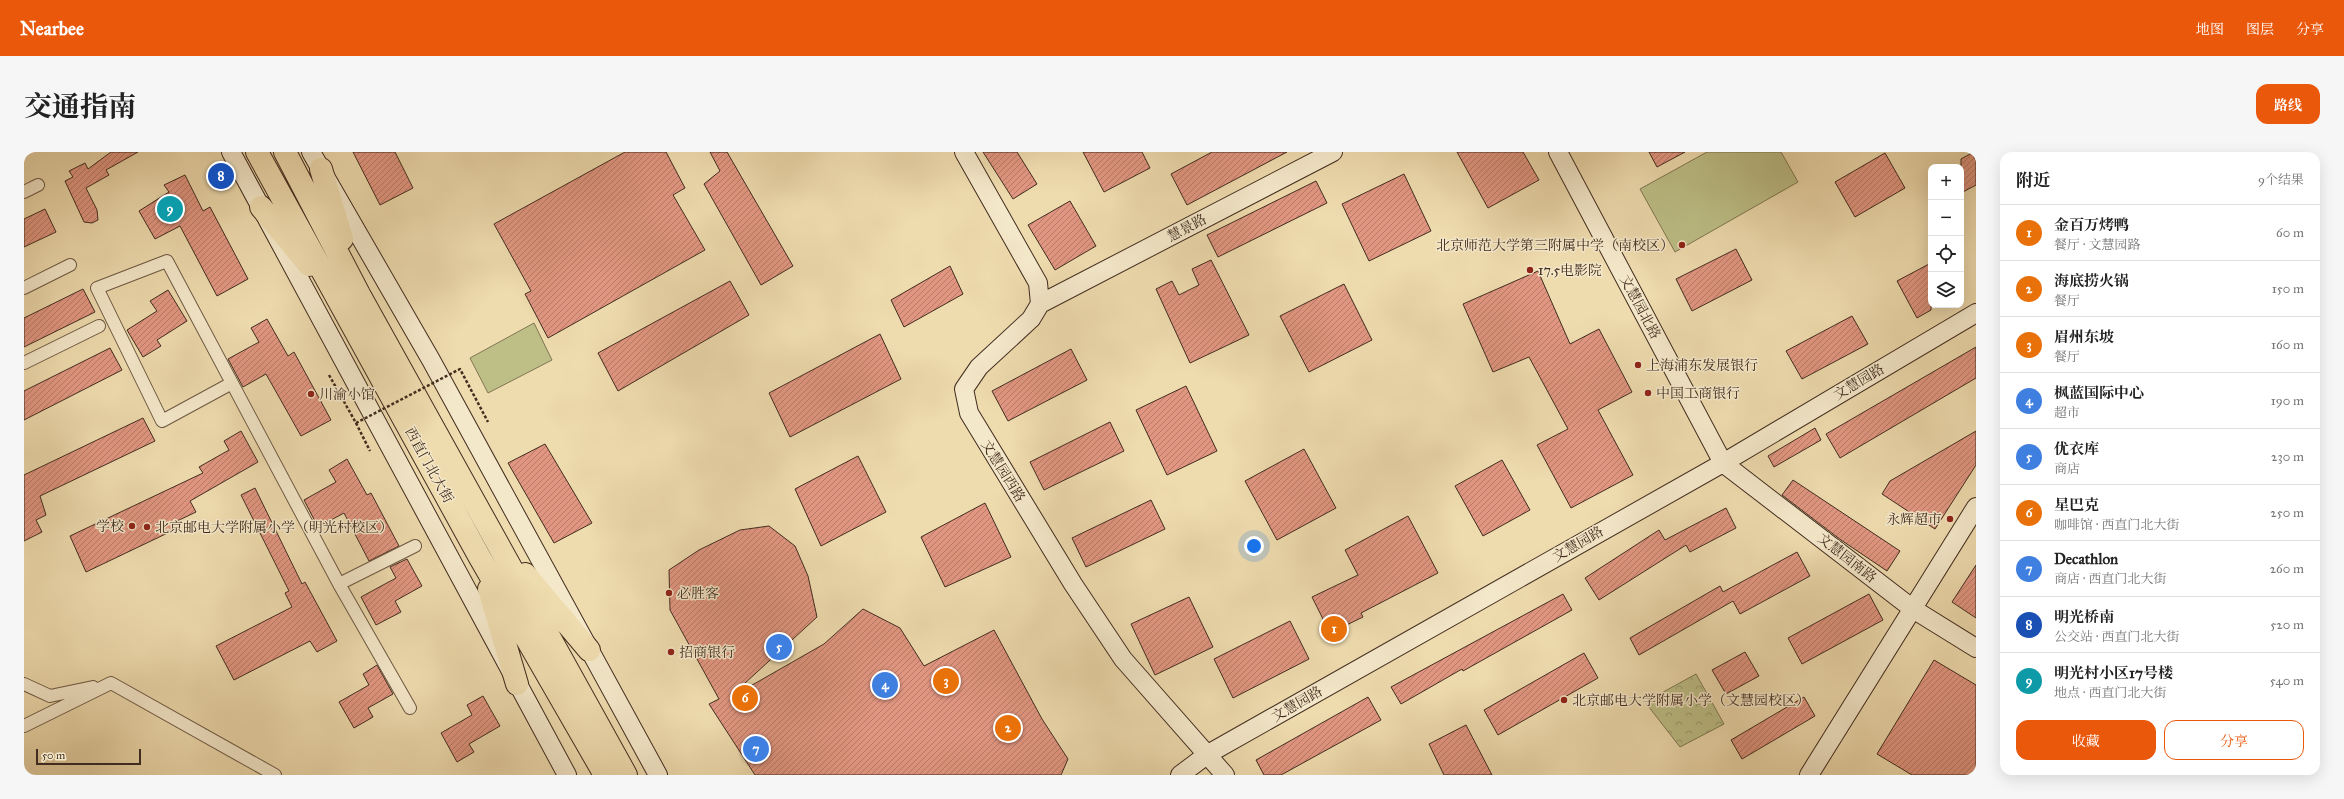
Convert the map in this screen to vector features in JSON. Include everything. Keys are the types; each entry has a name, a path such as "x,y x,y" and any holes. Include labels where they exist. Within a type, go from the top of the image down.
{"highway":[{"name":"西直门北大街","path":"258,152 479,556 605,775"},
{"name":"西直门北大街","path":"284,152 307,192 360,294 626,775"},
{"path":"316,161 360,294"},
{"path":"261,207 339,302"},
{"path":"493,536 589,650"},
{"path":"479,556 516,684"}],"street":[{"name":"西直门北大街","path":"231,152 516,684 567,775"},
{"path":"964,152 1038,282 1040,304"},
{"name":"慧景路","path":"1040,304 1333,152"},
{"name":"文慧园北路","path":"1558,152 1723,462"},
{"path":"316,161 431,360 658,775"},
{"path":"24,192 38,185"},
{"path":"232,383 162,421 97,288 167,261 232,383 339,584 410,708"},
{"path":"24,288 70,265"},
{"name":"文慧园西路","path":"1040,304 1031,319 979,367 964,389 969,413 1073,584 1123,659 1226,775"},
{"name":"文慧园路","path":"1180,775 1208,754 1723,462 1976,313"},
{"path":"24,363 99,326"},
{"name":"文慧园南路","path":"1723,462 1913,609 1976,648"},
{"path":"1809,775 1976,507"},
{"path":"339,584 415,546"},
{"path":"24,684 50,696 111,683 275,775"},
{"path":"24,726 111,683"}],"path":[{"path":"356,424 460,369 488,422"},
{"path":"329,375 370,451"}],"green space":[{"path":"1707,152 1781,152 1798,182 1675,252 1640,189"},
{"path":"534,323 552,360 488,393 470,358"},
{"path":"1696,674 1724,724 1680,747 1645,702"}],"building":[{"path":"111,152 138,152 106,170 109,175 86,188 97,210 98,220 92,223 84,222 65,181 73,177 69,171 85,163 88,169"},
{"path":"353,152 395,152 413,188 380,205"},
{"path":"625,152 666,152 685,188 673,195 705,250 548,338 525,294 531,291 494,224"},
{"path":"710,152 727,152 793,266 761,285 704,184 720,171"},
{"path":"983,152 1017,152 1037,184 1013,199"},
{"path":"1083,152 1142,152 1150,168 1104,192"},
{"path":"1212,152 1287,152 1187,205 1171,174"},
{"path":"1457,152 1523,152 1539,180 1488,208"},
{"path":"1649,152 1685,152 1657,167"},
{"path":"1885,153 1905,188 1855,217 1835,182"},
{"path":"1972,153 1976,161 1976,185 1964,191 1964,164 1961,164 1961,159"},
{"path":"1404,174 1431,231 1369,261 1342,204"},
{"path":"185,175 203,211 210,207 248,279 217,296 180,226 155,239 139,211 169,192 164,185"},
{"path":"1316,181 1327,203 1218,257 1207,235"},
{"path":"1070,201 1096,246 1055,270 1028,225"},
{"path":"45,209 56,232 24,247 24,219"},
{"path":"1736,249 1752,280 1692,311 1676,279"},
{"path":"1211,260 1249,335 1190,363 1156,289 1172,281 1179,295 1199,285 1192,269"},
{"path":"1928,265 1928,308 1931,308 1931,310 1917,318 1897,281"},
{"path":"950,266 963,294 904,327 891,300"},
{"path":"1538,271 1570,344 1599,329 1632,392 1598,410 1633,475 1571,508 1537,445 1568,429 1529,357 1493,372 1463,304"},
{"path":"730,281 749,315 618,391 598,353"},
{"path":"1344,284 1372,340 1309,372 1280,316"},
{"path":"83,289 95,312 24,347 24,318"},
{"path":"168,290 187,321 157,340 161,346 143,357 127,330 157,311 150,301"},
{"path":"1852,316 1868,344 1802,379 1786,351"},
{"path":"267,319 288,356 294,352 331,420 301,436 266,374 243,387 228,359 259,342 251,328"},
{"path":"880,334 901,379 790,437 769,393"},
{"path":"1976,347 1976,378 1840,458 1826,434"},
{"path":"110,348 122,370 24,420 24,391"},
{"path":"1071,349 1087,380 1008,421 992,391"},
{"path":"1186,386 1217,451 1167,475 1136,410"},
{"path":"143,418 155,441 40,496 46,515 36,520 42,532 24,541 24,475"},
{"path":"1110,422 1124,451 1044,490 1030,462"},
{"path":"1815,428 1821,440 1774,467 1768,456"},
{"name":"学校","path":"241,431 258,462 190,501 196,512 173,523 176,529 86,572 70,536 203,473 199,467 229,450 224,441"},
{"path":"1976,431 1976,465 1935,529 1882,494 1890,481"},
{"path":"545,444 592,523 554,543 508,463"},
{"path":"1304,449 1336,508 1277,540 1245,481"},
{"path":"858,456 886,512 821,546 795,489"},
{"path":"347,459 367,495 371,493 399,546 369,561 344,513 318,527 304,500 336,482 329,470"},
{"path":"1502,460 1530,510 1483,536 1455,486"},
{"path":"1793,480 1900,551 1887,571 1841,540 1782,495"},
{"path":"255,488 302,584 305,582 337,641 317,652 310,641 234,680 216,646 292,607 285,593 289,591 241,495"},
{"path":"1151,500 1165,529 1086,567 1072,538"},
{"path":"985,503 1011,557 945,587 921,537"},
{"path":"1726,508 1736,528 1690,552 1686,545 1599,600 1585,578 1659,530 1665,540"},
{"path":"1408,516 1438,573 1361,613 1363,617 1330,633 1312,597 1358,575 1345,550"},
{"path":"769,526 795,546 808,576 817,617 744,684 747,688 824,644 863,609 900,628 924,666 994,630 1042,719 1068,759 1061,775 755,775 709,704 719,699 670,610 669,570 699,550 740,530"},
{"path":"1797,552 1810,576 1740,614 1733,601 1639,655 1630,638 1720,586 1723,592"},
{"path":"407,559 422,586 395,601 401,612 376,625 361,597 396,578 390,567"},
{"path":"1976,565 1976,618 1952,602"},
{"path":"1563,594 1572,610 1463,671 1462,669 1401,704 1391,687"},
{"path":"1869,594 1883,620 1802,664 1788,638"},
{"path":"1189,597 1213,647 1155,675 1131,624"},
{"path":"1290,621 1309,659 1233,698 1214,659"},
{"path":"1745,652 1759,676 1726,694 1712,670"},
{"path":"1584,653 1598,678 1498,735 1484,710"},
{"path":"1934,660 1976,685 1976,775 1912,775 1877,754"},
{"path":"377,665 393,694 368,708 373,717 354,728 339,702 369,685 363,674"},
{"path":"483,696 500,726 469,744 474,752 457,762 441,733 472,715 467,705"},
{"path":"1368,697 1381,720 1281,775 1264,775 1256,760"},
{"path":"1804,697 1815,716 1742,759 1731,740"},
{"path":"1466,725 1492,775 1444,775 1429,744"}],"place":[{"name":"明光桥南","path":"221,176"},
{"name":"明光村小区17号楼","path":"170,209"},
{"name":"北京师范大学第三附属中学（南校区）","path":"1682,245"},
{"name":"17.5电影院","path":"1530,270"},
{"name":"上海浦东发展银行","path":"1638,365"},
{"name":"中国工商银行","path":"1648,393"},
{"name":"川渝小馆","path":"311,394"},
{"name":"永辉超市","path":"1950,519"},
{"name":"学校","path":"132,526"},
{"name":"北京邮电大学附属小学（明光村校区）","path":"147,527"},
{"name":"必胜客","path":"669,593"},
{"name":"金百万烤鸭","path":"1334,629"},
{"name":"优衣库","path":"779,647"},
{"name":"招商银行","path":"671,652"},
{"name":"眉州东坡","path":"946,681"},
{"name":"枫蓝国际中心","path":"885,685"},
{"name":"星巴克","path":"745,698"},
{"name":"北京邮电大学附属小学（文慧园校区）","path":"1564,700"},
{"name":"海底捞火锅","path":"1008,728"},
{"name":"Decathlon","path":"756,749"}]}
